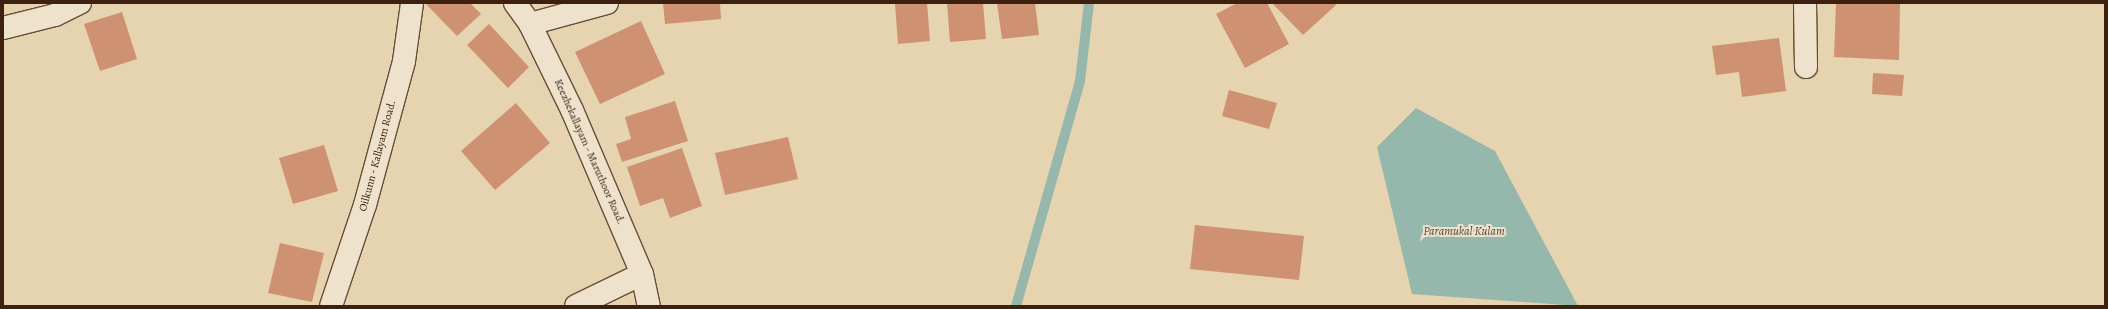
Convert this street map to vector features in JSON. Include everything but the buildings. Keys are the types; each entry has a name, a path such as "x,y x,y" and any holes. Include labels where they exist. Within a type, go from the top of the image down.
{"street":[{"path":"3,28 55,15 80,3"},
{"name":"Oilkunn - Kallayam Road.","path":"331,306 365,205 404,61 412,3"},
{"name":"Keezhekallayam - Maruthoor Road.","path":"515,3 530,24 642,274 649,306"},
{"path":"530,24 607,3"},
{"path":"1805,3 1806,67"},
{"path":"576,306 642,274"}],"water":[{"name":"Paramukal Kulam","path":"1416,108 1495,151 1578,306 1412,294 1377,147"}],"waterway":[{"path":"1016,306 1080,81 1089,3"}]}
